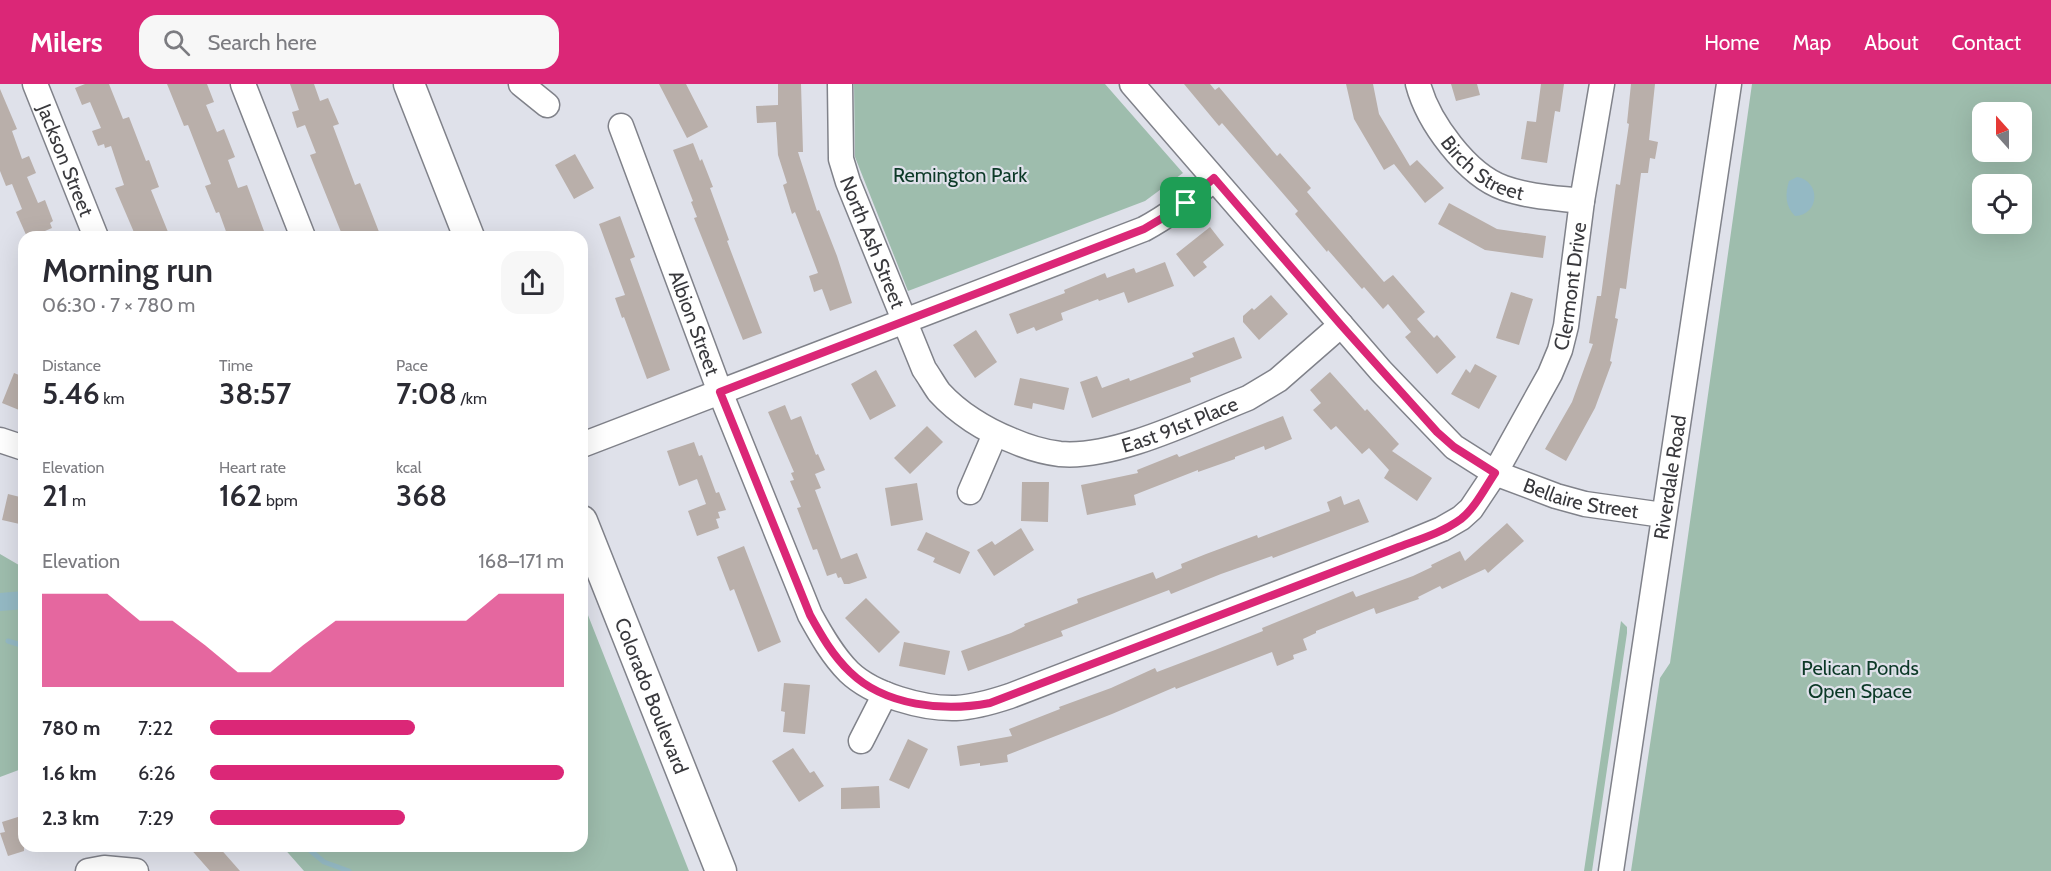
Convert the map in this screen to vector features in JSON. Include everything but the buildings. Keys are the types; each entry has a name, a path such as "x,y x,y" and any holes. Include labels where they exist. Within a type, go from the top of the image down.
{"main road":[{"path":"409,84 468,231"},
{"name":"Colorado Boulevard","path":"588,536 720,871"}],"street":[{"name":"Jackson Street","path":"35,84 94,231"},
{"path":"243,84 301,231"},
{"path":"521,84 547,105"},
{"name":"North Ash Street","path":"840,84 841,159 848,182 924,369 939,392 961,411 995,434"},
{"name":"Bellaire Street","path":"1132,84 1341,325 1437,432 1454,447 1495,473 1556,496 1585,504 1663,515"},
{"name":"Birch Street","path":"1418,84 1426,106 1439,128 1462,158 1481,175 1503,188 1582,201"},
{"name":"Clermont Drive","path":"885,694 919,704 955,708 990,703 1442,529 1461,519 1495,473 1550,374 1560,350 1566,326 1582,201 1602,84"},
{"name":"Riverdale Road","path":"1611,871 1729,84"},
{"name":"Albion Street","path":"621,126 720,392 810,615 820,635 851,673 885,694"},
{"path":"588,444 1144,229 1186,203 1214,178"},
{"name":"East 91st Place","path":"995,434 1036,449 1061,454 1078,454 1129,444 1266,389 1341,325"},
{"path":"970,492 995,434"},
{"path":"0,440 18,446"},
{"path":"861,741 885,694"},
{"path":"88,871 104,868 136,871"}],"green space":[{"name":"Remington Park","path":"854,84 1105,84 1183,173 1145,201 908,291 855,157"},
{"name":"Pelican Ponds Open Space","path":"1752,84 2051,84 2051,871 1631,871 1660,678 1670,663"},
{"path":"0,554 18,564 18,770 0,777"},
{"path":"588,615 689,871 304,871 287,852 588,852"},
{"path":"1621,621 1627,627 1627,633 1592,871 1584,871"}],"water":[{"path":"1797,177 1810,185 1814,191 1814,198 1809,210 1795,216 1789,208 1787,191 1789,181"}],"waterway":[{"path":"0,602 18,600"},
{"path":"8,641 18,644"},
{"path":"312,852 324,862 349,871"}],"route":[{"path":"1214,178 1381,371 1437,432 1472,460 1495,473 1471,508 1461,519 1396,548 990,703 955,708 919,704 885,694 851,673 820,635 810,615 720,392 1144,229 1186,203 1214,178"}]}
